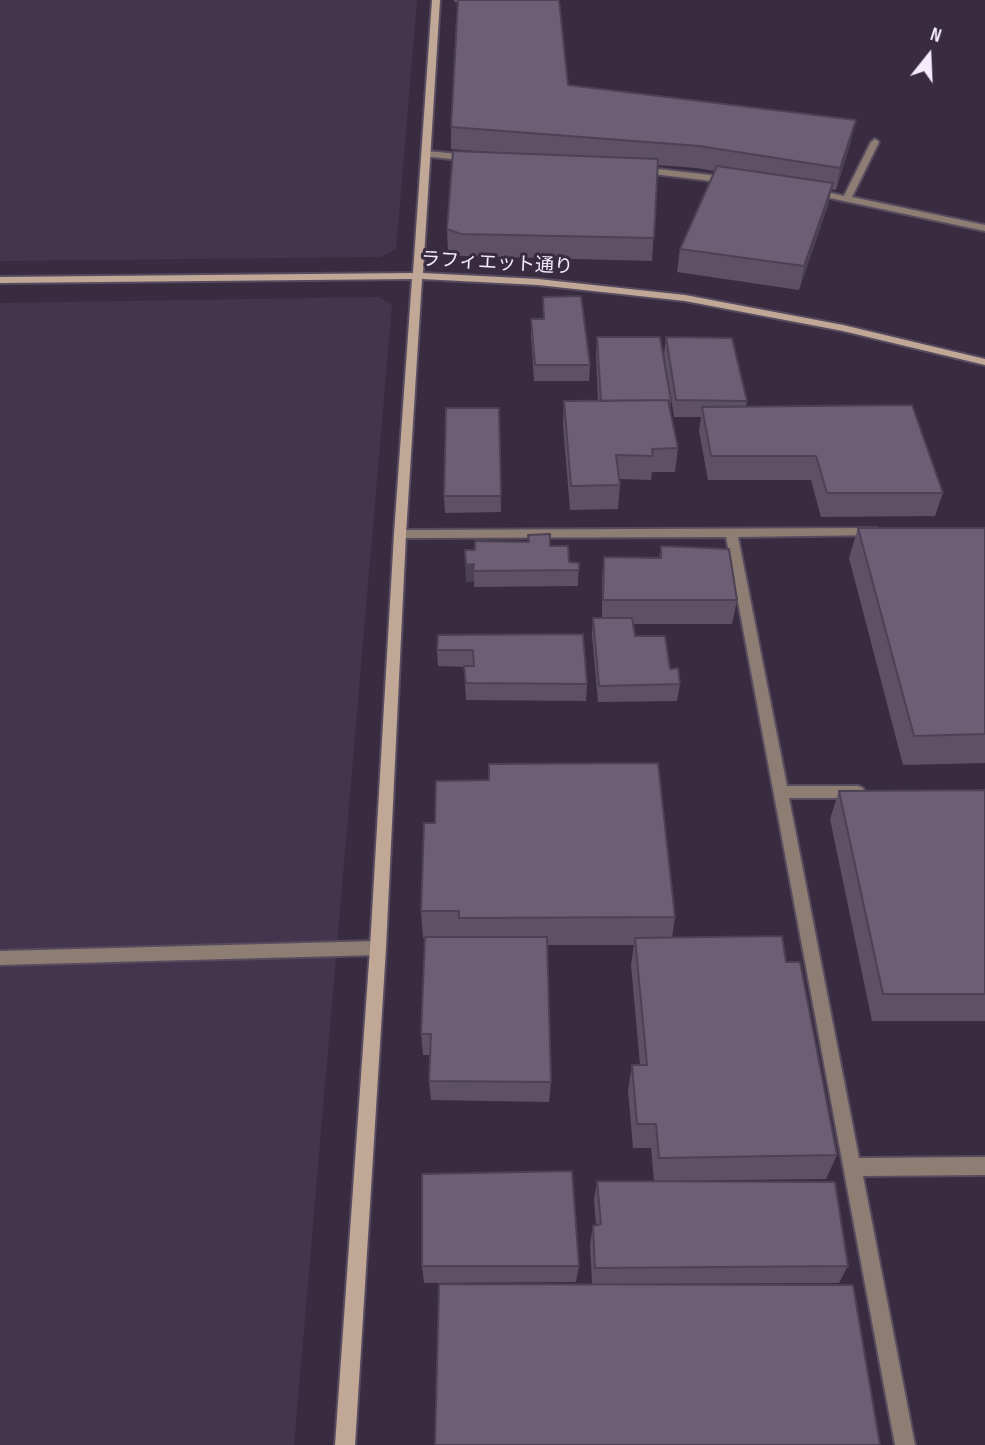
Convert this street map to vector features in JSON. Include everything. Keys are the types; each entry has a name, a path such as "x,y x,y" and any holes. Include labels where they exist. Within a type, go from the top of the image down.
{"street":[{"path":"345,1445 378,948 400,534 420,276 436,0"},
{"path":"848,197 875,142"},
{"path":"426,155 486,159"},
{"path":"635,170 739,182"},
{"path":"807,191 848,197 985,228"},
{"name":"ラフィエット通り","path":"0,280 420,276 538,282 685,298 843,328 985,362"},
{"path":"731,532 905,1445"},
{"path":"400,534 891,532"},
{"path":"779,792 875,792"},
{"path":"0,958 378,948"},
{"path":"852,1167 985,1166"}],"shaded area":[{"path":"0,0 417,0 396,249 380,257 0,261"},
{"path":"379,297 392,305 294,1445 0,1445 0,303"}],"building":[{"path":"458,0 559,0 568,85 856,120 840,168 699,146 451,127"},
{"path":"453,151 658,159 654,238 461,234 447,229"},
{"path":"717,166 833,183 804,266 680,249"},
{"path":"581,296 590,365 535,365 531,319 544,319 543,297"},
{"path":"597,337 660,337 671,401 601,401"},
{"path":"666,337 732,338 747,401 676,400"},
{"path":"668,400 678,448 652,449 653,456 616,455 620,485 571,486 564,401"},
{"path":"912,405 943,493 827,493 816,456 711,456 702,407"},
{"path":"446,408 499,408 501,496 444,496"},
{"path":"858,528 985,528 985,734 914,736"},
{"path":"550,534 550,546 568,546 569,562 579,563 579,570 473,571 474,564 466,565 465,550 475,550 475,541 529,542 528,535"},
{"path":"661,546 729,549 737,600 603,600 604,557 661,558"},
{"path":"593,618 632,618 635,636 665,636 670,669 678,668 680,684 599,686"},
{"path":"583,634 587,684 466,683 464,666 474,666 473,650 437,650 438,635"},
{"path":"658,763 675,917 459,918 459,911 421,911 424,823 435,823 436,781 489,780 489,764"},
{"path":"985,790 985,994 883,994 839,791"},
{"path":"782,936 786,962 800,962 837,1155 659,1158 656,1124 637,1124 632,1065 647,1065 635,938"},
{"path":"425,937 547,937 551,1082 429,1081 431,1034 421,1034"},
{"path":"572,1171 579,1266 422,1266 422,1174"},
{"path":"597,1181 835,1182 848,1266 595,1268 593,1226 601,1224"},
{"path":"439,1284 853,1285 880,1445 435,1445"}]}
